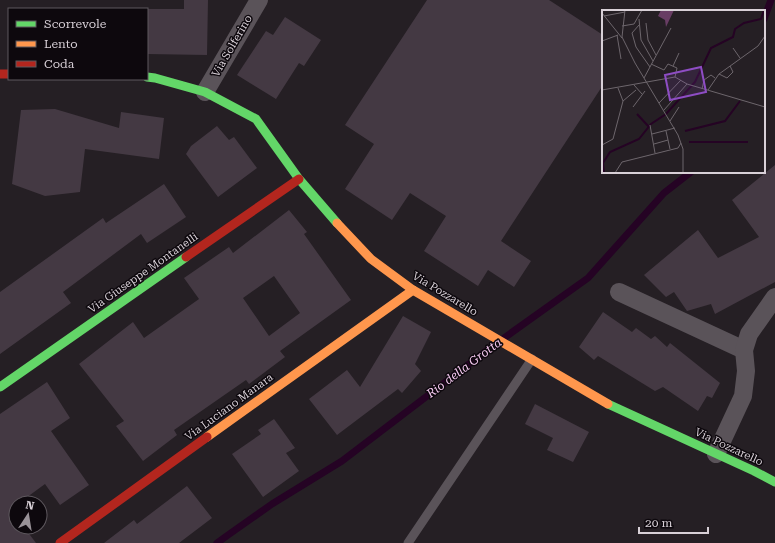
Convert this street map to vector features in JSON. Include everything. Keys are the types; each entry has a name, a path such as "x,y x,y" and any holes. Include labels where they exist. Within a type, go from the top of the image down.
{"street":[{"name":"Via Solferino","path":"205,92 259,0"},
{"name":"Via Pozzarello","path":"148,77 205,92 256,119 299,179 340,226 371,259 413,290 607,403 775,482"},
{"name":"Via Giuseppe Montanelli","path":"0,387 299,179"},
{"name":"Via Luciano Manara","path":"60,543 413,290"},
{"path":"619,292 744,350"},
{"path":"716,454 743,396 746,371 744,350 749,334 775,297"}],"lane":[{"path":"408,543 532,359"}],"building":[{"path":"184,0 208,0 207,55 148,54 148,9 184,9"},
{"path":"427,0 549,0 602,34 602,87 501,241 531,261 514,287 488,270 478,286 424,251 446,216 410,193 392,220 345,189 374,144 345,125"},
{"path":"285,17 321,40 304,66 299,63 276,99 237,75 266,31 273,35"},
{"path":"55,109 119,128 121,112 164,118 159,159 85,149 80,192 45,196 12,184 21,110"},
{"path":"217,126 229,140 234,137 257,168 218,197 186,154 191,146"},
{"path":"775,165 775,282 715,314 711,304 687,311 674,292 666,297 644,275 698,230 718,258 759,237 732,200"},
{"path":"164,184 186,217 147,243 141,234 63,292 71,303 0,354 0,292 103,218 106,223"},
{"path":"289,210 307,232 304,234 351,300 280,351 285,357 249,384 246,380 174,430 177,435 143,461 116,426 124,421 79,364 133,322 144,338 199,299 184,278 229,247 233,253","holes":["274,276 300,313 269,336 243,298"]},
{"path":"603,312 632,332 636,328 651,339 655,336 667,347 670,343 720,383 712,398 707,396 698,411 663,387 655,391 598,356 594,360 579,347"},
{"path":"403,316 431,332 415,364 421,371 402,393 398,389 337,435 309,399 347,370 360,387"},
{"path":"47,382 70,418 51,431 89,485 60,505 45,484 30,495 8,495 8,535 30,535 36,543 0,543 0,414"},
{"path":"535,404 589,432 573,462 547,450 553,438 525,424"},
{"path":"274,419 295,448 286,453 299,471 263,497 232,454 261,434 258,430"},
{"path":"187,486 212,518 179,543 104,543 134,520 137,524"}],"waterway":[{"name":"Rio della Grotta","path":"765,16 771,0"},
{"name":"Rio della Grotta","path":"217,543 272,504 342,461 490,348 588,278 664,193 690,173"}],"traffic: fast":[{"path":"148,77 205,92 256,119 299,179 337,223"},
{"path":"0,387 186,257"},
{"path":"608,404 775,482"}],"traffic: slow":[{"path":"337,223 371,259 413,290 608,404"},
{"path":"207,437 413,290"}],"traffic: jam":[{"path":"0,74 8,74"},
{"path":"186,257 299,179"},
{"path":"60,543 207,437"}]}
